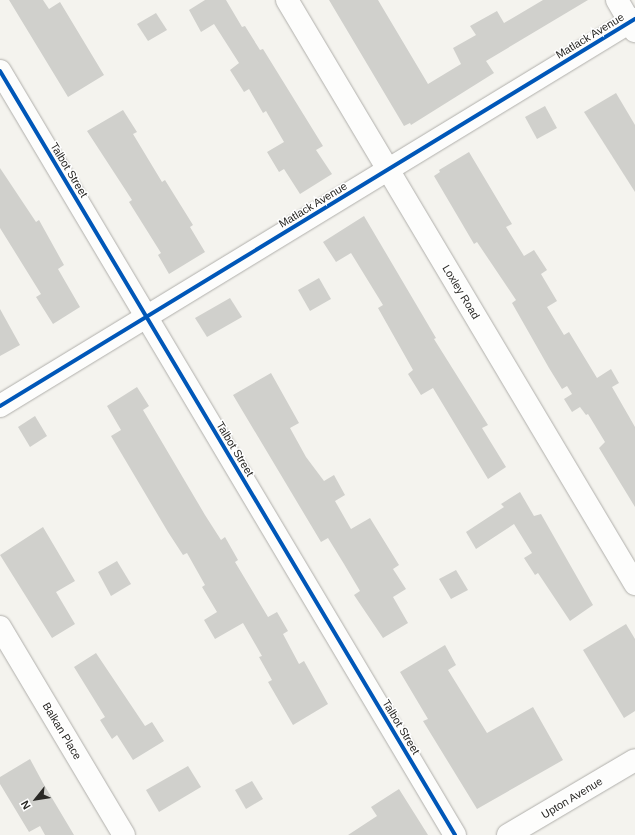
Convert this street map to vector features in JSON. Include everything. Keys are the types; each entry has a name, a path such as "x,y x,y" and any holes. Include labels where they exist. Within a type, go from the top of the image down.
{"street":[{"name":"Loxley Road","path":"287,0 635,584"},
{"path":"617,0 633,24"},
{"name":"Matlack Avenue","path":"0,406 388,170 633,24"},
{"name":"Talbot Street","path":"0,71 455,835"},
{"name":"Balkan Place","path":"0,627 124,835"},
{"name":"Upton Avenue","path":"508,835 635,760"}],"building":[{"path":"9,0 43,0 49,9 60,2 104,75 68,97"},
{"path":"205,0 226,0 242,27 245,26 260,50 263,49 323,146 316,150 332,174 300,194 284,169 279,172 267,152 284,142 266,111 263,113 249,89 244,92 230,70 239,63 214,24 201,32 189,10"},
{"path":"329,0 378,0 428,84 461,64 453,48 476,35 470,26 497,11 504,23 543,0 588,0 486,61 494,73 411,125 410,123 404,126"},
{"path":"156,13 167,30 148,41 137,24"},
{"path":"616,93 635,125 635,192 584,112"},
{"path":"545,106 557,128 537,139 525,117"},
{"path":"123,110 137,132 133,134 162,182 165,180 193,225 190,227 205,252 169,274 158,255 161,253 129,202 132,200 87,131"},
{"path":"469,152 512,224 506,227 524,256 534,250 547,270 541,274 557,301 547,307 564,335 569,332 597,378 611,369 619,383 612,387 635,427 635,507 599,448 605,442 588,414 586,415 580,407 572,412 564,399 572,394 567,386 562,389 512,303 516,300 477,242 474,244 434,176 440,172 439,170"},
{"path":"0,168 36,222 39,220 64,265 58,269 80,307 53,324 36,297 41,294 0,228"},
{"path":"364,216 436,338 434,339 488,425 482,428 506,467 488,479 433,388 421,395 408,374 413,370 378,308 383,305 351,253 336,262 323,242"},
{"path":"319,278 331,299 310,311 298,290"},
{"path":"230,298 242,317 207,337 195,318"},
{"path":"0,309 20,345 0,356"},
{"path":"271,373 299,423 290,428 306,457 324,481 334,475 345,495 335,501 351,529 370,518 399,565 393,569 406,589 393,597 408,623 383,638 354,595 360,591 328,538 321,542 233,395"},
{"path":"137,387 149,406 143,410 205,515 221,540 225,537 238,560 235,562 268,617 277,612 288,631 283,634 299,664 304,661 328,704 293,725 268,682 272,680 259,657 262,656 243,623 215,639 204,620 217,612 202,587 205,585 187,553 183,555 168,532 111,436 121,430 107,406"},
{"path":"35,416 47,436 30,447 18,427"},
{"path":"520,492 534,516 541,514 593,605 570,621 538,573 535,575 524,558 532,553 514,524 476,549 466,532 504,507 501,504"},
{"path":"43,527 75,581 56,592 75,624 52,638 0,555"},
{"path":"117,561 131,584 111,596 98,572"},
{"path":"456,570 468,590 451,599 439,579"},
{"path":"626,624 635,639 635,711 624,718 583,650"},
{"path":"445,645 456,665 448,670 487,733 533,707 563,760 477,809 423,721 428,719 400,672"},
{"path":"96,653 145,726 152,722 164,741 133,760 117,735 112,739 100,720 105,717 74,667"},
{"path":"30,759 74,835 45,835 40,826 29,832 0,784 0,777"},
{"path":"188,766 201,787 159,812 146,790"},
{"path":"252,781 263,799 246,809 235,790"},
{"path":"399,789 428,835 348,835 377,816 371,807"}],"cycle path":[{"path":"0,406 635,19"},
{"path":"0,71 455,835"}]}
